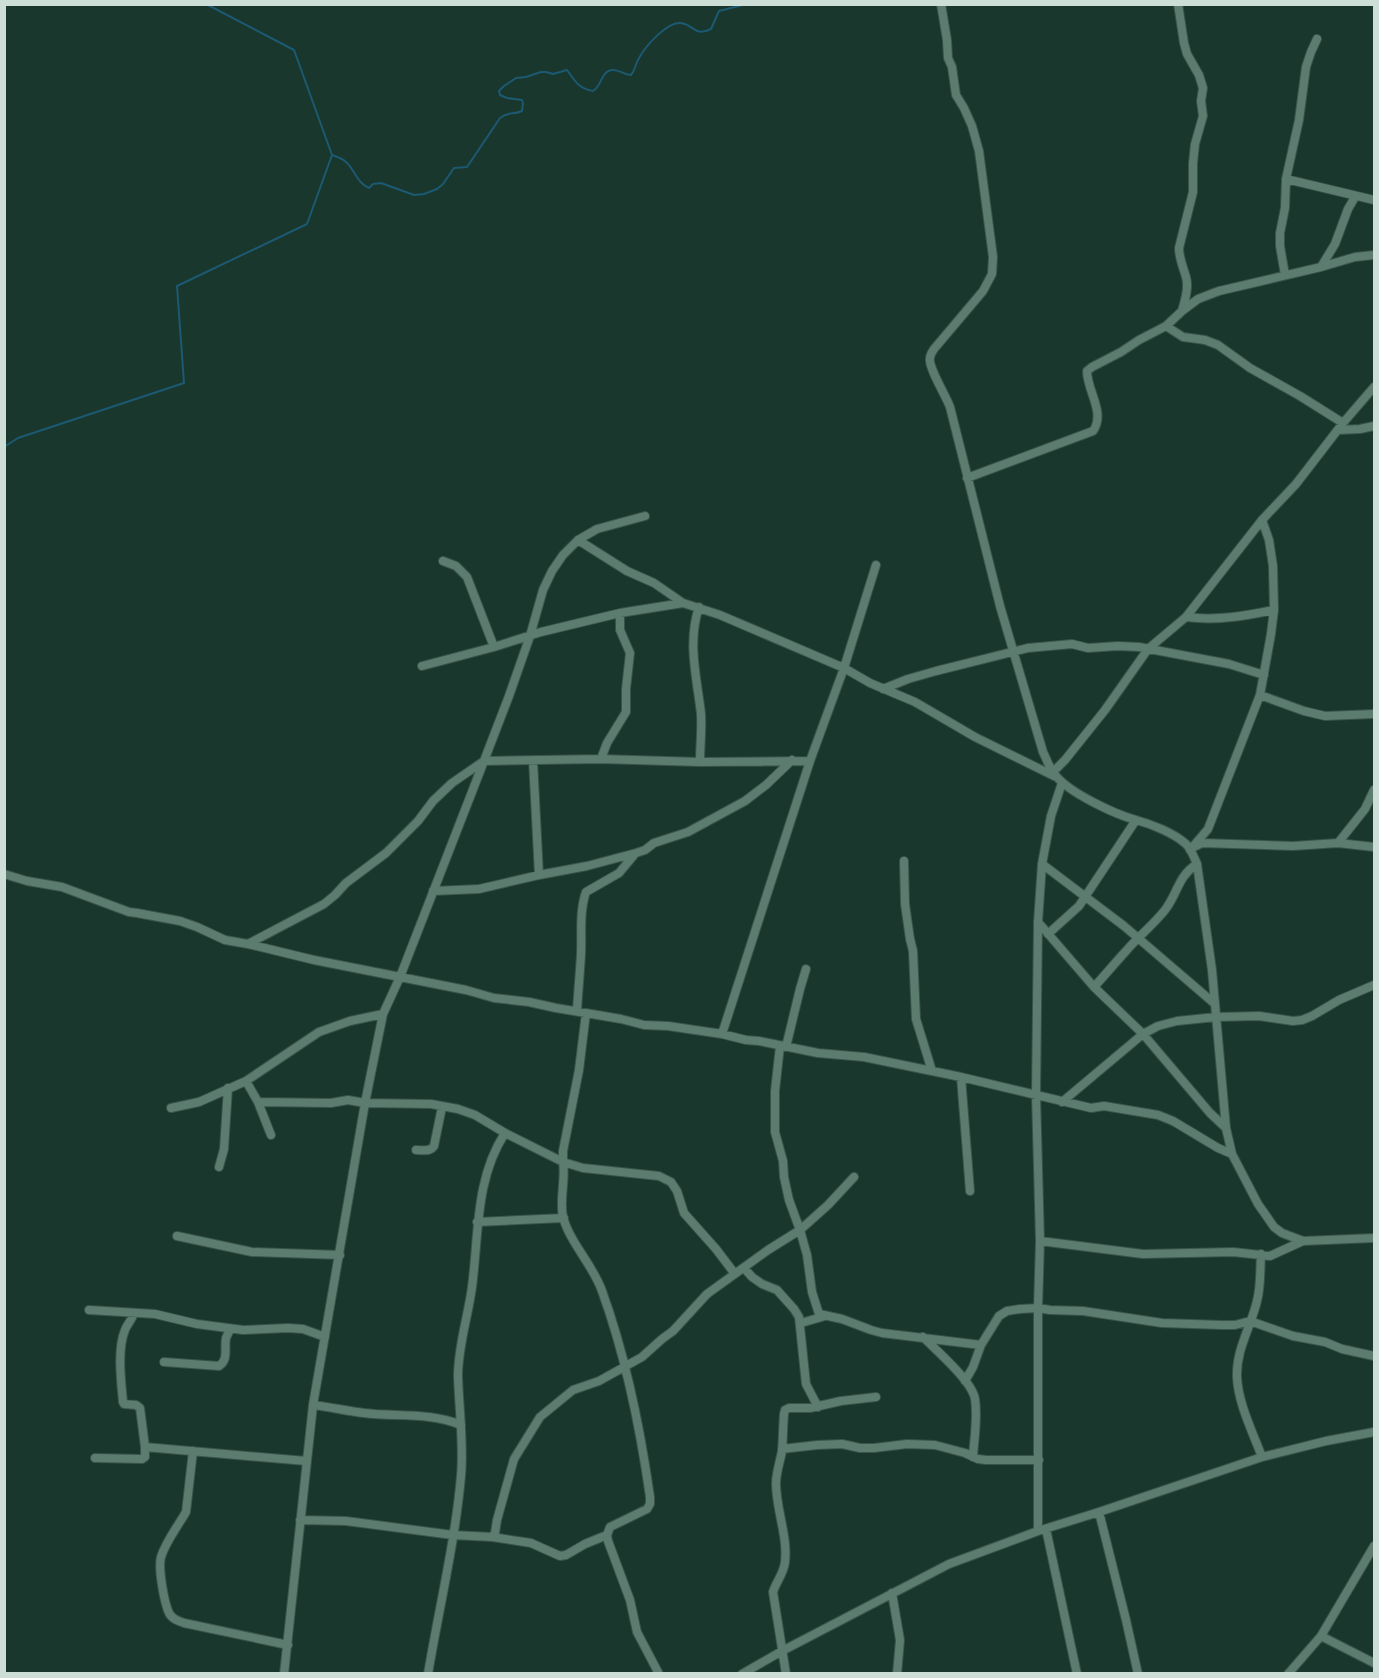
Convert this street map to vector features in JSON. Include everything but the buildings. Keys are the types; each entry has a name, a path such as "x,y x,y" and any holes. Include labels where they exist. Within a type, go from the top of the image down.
{"street":[{"path":"941,4 948,58 952,67 956,95 972,126 979,151 993,257 992,274 983,291 929,358 931,368 950,407 1000,606 1043,752 1054,774 1062,783 1109,810 1161,830 1185,843 1197,864 1212,970 1226,1128 1232,1154 1246,1185 1274,1227 1282,1233 1303,1241"},
{"path":"1178,4 1187,54 1199,75 1203,88 1201,101 1203,116 1195,144 1193,162 1193,192 1179,248 1179,256 1187,279 1187,291 1182,311"},
{"path":"1285,275 1280,234 1285,208 1286,179 1297,130 1306,67 1317,39"},
{"path":"1286,179 1374,200"},
{"path":"1321,267 1335,244 1355,196"},
{"path":"967,478 1093,431 1098,419 1098,411 1087,371 1166,326 1198,299 1219,291 1355,257 1374,255"},
{"path":"1166,326 1183,337 1205,340 1218,345 1250,368 1300,396 1341,426 1360,429 1374,426"},
{"path":"1054,774 1105,710 1148,649 1186,617 1262,520 1296,484 1374,387"},
{"path":"284,1674 313,1405 365,1103 383,1014 400,977 484,761 530,636 543,590 552,571 563,555 578,540 597,529 645,516"},
{"path":"1190,850 1208,829 1260,695 1274,610 1273,566 1269,540 1262,520"},
{"path":"578,540 627,571 654,583 683,603 720,615 844,668 883,689 915,702 975,737 1054,774"},
{"path":"444,561 456,566 467,577 494,647"},
{"path":"722,1034 810,760 844,668 876,565"},
{"path":"422,666 620,613 683,603"},
{"path":"699,607 692,633 701,715 700,762"},
{"path":"1186,617 1226,618 1274,610"},
{"path":"601,759 606,743 626,712 630,653 620,630 620,613"},
{"path":"883,689 936,670 1028,648 1072,644 1088,648 1139,647 1229,664 1264,675"},
{"path":"1260,695 1325,716 1374,714"},
{"path":"533,760 539,875"},
{"path":"659,1674 637,1632 630,1600 607,1535 610,1527 642,1512 650,1504 640,1435 626,1368 601,1287 564,1218 562,1205 565,1174 563,1151 579,1070 583,900 586,892 619,873 629,859 636,854 654,843 688,832 745,801 773,779 792,760"},
{"path":"248,944 324,904 346,883 386,854 452,783 484,761 810,760"},
{"path":"1062,783 1042,864 1038,922 1036,1095 1040,1241 1039,1460 1042,1530 1077,1674"},
{"path":"1338,843 1365,809 1374,790"},
{"path":"1048,934 1086,897 1136,820"},
{"path":"1190,850 1202,843 1293,846 1338,843 1374,847"},
{"path":"433,891 479,889 636,854"},
{"path":"904,861 905,904 909,939 913,951 916,1018 932,1071"},
{"path":"1042,864 1138,938 1215,1004"},
{"path":"1094,987 1169,904 1186,871 1197,864"},
{"path":"4,874 27,881 62,887 117,909 180,921 225,940 423,983 466,990 494,998 529,1002 644,1025 722,1034 737,1039 826,1054 864,1057 1091,1108 1104,1106 1158,1114 1173,1120 1232,1154"},
{"path":"1038,922 1094,987 1143,1034 1210,1113 1226,1128"},
{"path":"806,969 783,1047 775,1091 775,1132 783,1161 789,1200 807,1255 812,1292 819,1314 836,1317 871,1330 981,1345"},
{"path":"1062,1102 1143,1034 1158,1026 1176,1021 1216,1017 1259,1016 1293,1021 1302,1020 1339,1000 1374,986"},
{"path":"171,1108 199,1102 246,1081 320,1032 350,1021 383,1014"},
{"path":"961,1077 970,1191"},
{"path":"246,1081 258,1102 271,1136"},
{"path":"219,1167 224,1149 228,1088"},
{"path":"258,1102 331,1103 348,1100 365,1103 431,1104 476,1115 505,1133 563,1162 583,1168 659,1176 671,1182 677,1191 684,1213 717,1249 735,1274"},
{"path":"416,1150 428,1150 434,1146 442,1107"},
{"path":"428,1674 453,1535 461,1475 459,1352 472,1286 477,1222 484,1179 496,1146 505,1133"},
{"path":"492,1537 495,1533 514,1459 540,1418 573,1390 599,1381 642,1358 673,1331 706,1294 800,1230 854,1177"},
{"path":"477,1222 564,1218"},
{"path":"177,1236 252,1252 340,1255"},
{"path":"1040,1241 1143,1254 1233,1252 1270,1256 1303,1241 1374,1238"},
{"path":"1261,1254 1257,1301 1239,1354 1237,1378 1242,1405 1262,1457"},
{"path":"744,1268 752,1277 777,1290 799,1317 806,1384 818,1407"},
{"path":"965,1381 981,1345 999,1316 1007,1311 1038,1308 1083,1311 1162,1323 1222,1326 1250,1321 1293,1336 1325,1342 1342,1349 1374,1356"},
{"path":"89,1310 155,1314 231,1329 303,1329 325,1337"},
{"path":"95,1458 142,1459 146,1454 140,1408 124,1404 123,1398 121,1348 125,1328 135,1313"},
{"path":"801,1323 825,1316"},
{"path":"164,1362 219,1366 225,1361 226,1338 231,1329"},
{"path":"923,1337 965,1381 975,1398 973,1457"},
{"path":"786,1674 773,1592 785,1565 783,1529 778,1513 776,1481 782,1449 785,1410 876,1398"},
{"path":"313,1405 364,1413 432,1417 451,1420 461,1425"},
{"path":"742,1674 949,1564 1042,1530 1262,1457 1374,1431"},
{"path":"782,1449 842,1444 860,1448 907,1444 935,1445 986,1460 1039,1460"},
{"path":"146,1447 306,1461"},
{"path":"193,1451 186,1512 166,1545 161,1559 162,1584 169,1612 177,1621 184,1623 288,1645"},
{"path":"1099,1512 1138,1674"},
{"path":"300,1520 346,1521 453,1535 492,1537 531,1543 560,1556 607,1535"},
{"path":"1288,1674 1321,1636 1374,1546"},
{"path":"891,1593 900,1640 897,1674"},
{"path":"1321,1636 1374,1663"}],"waterway":[{"path":"206,4 294,50 332,155"},
{"path":"4,447 18,438 184,383 177,286 307,224 332,155 346,162 362,183 369,188 373,184 381,183 414,195 424,194 443,184 454,168 467,167 500,118 522,111 522,100 507,98 500,95 499,91 516,78 541,72 553,74 567,70 581,86 593,91 608,71 615,70 631,75 646,48 669,26 681,23 698,31 705,31 711,29 719,11 747,4"}]}
